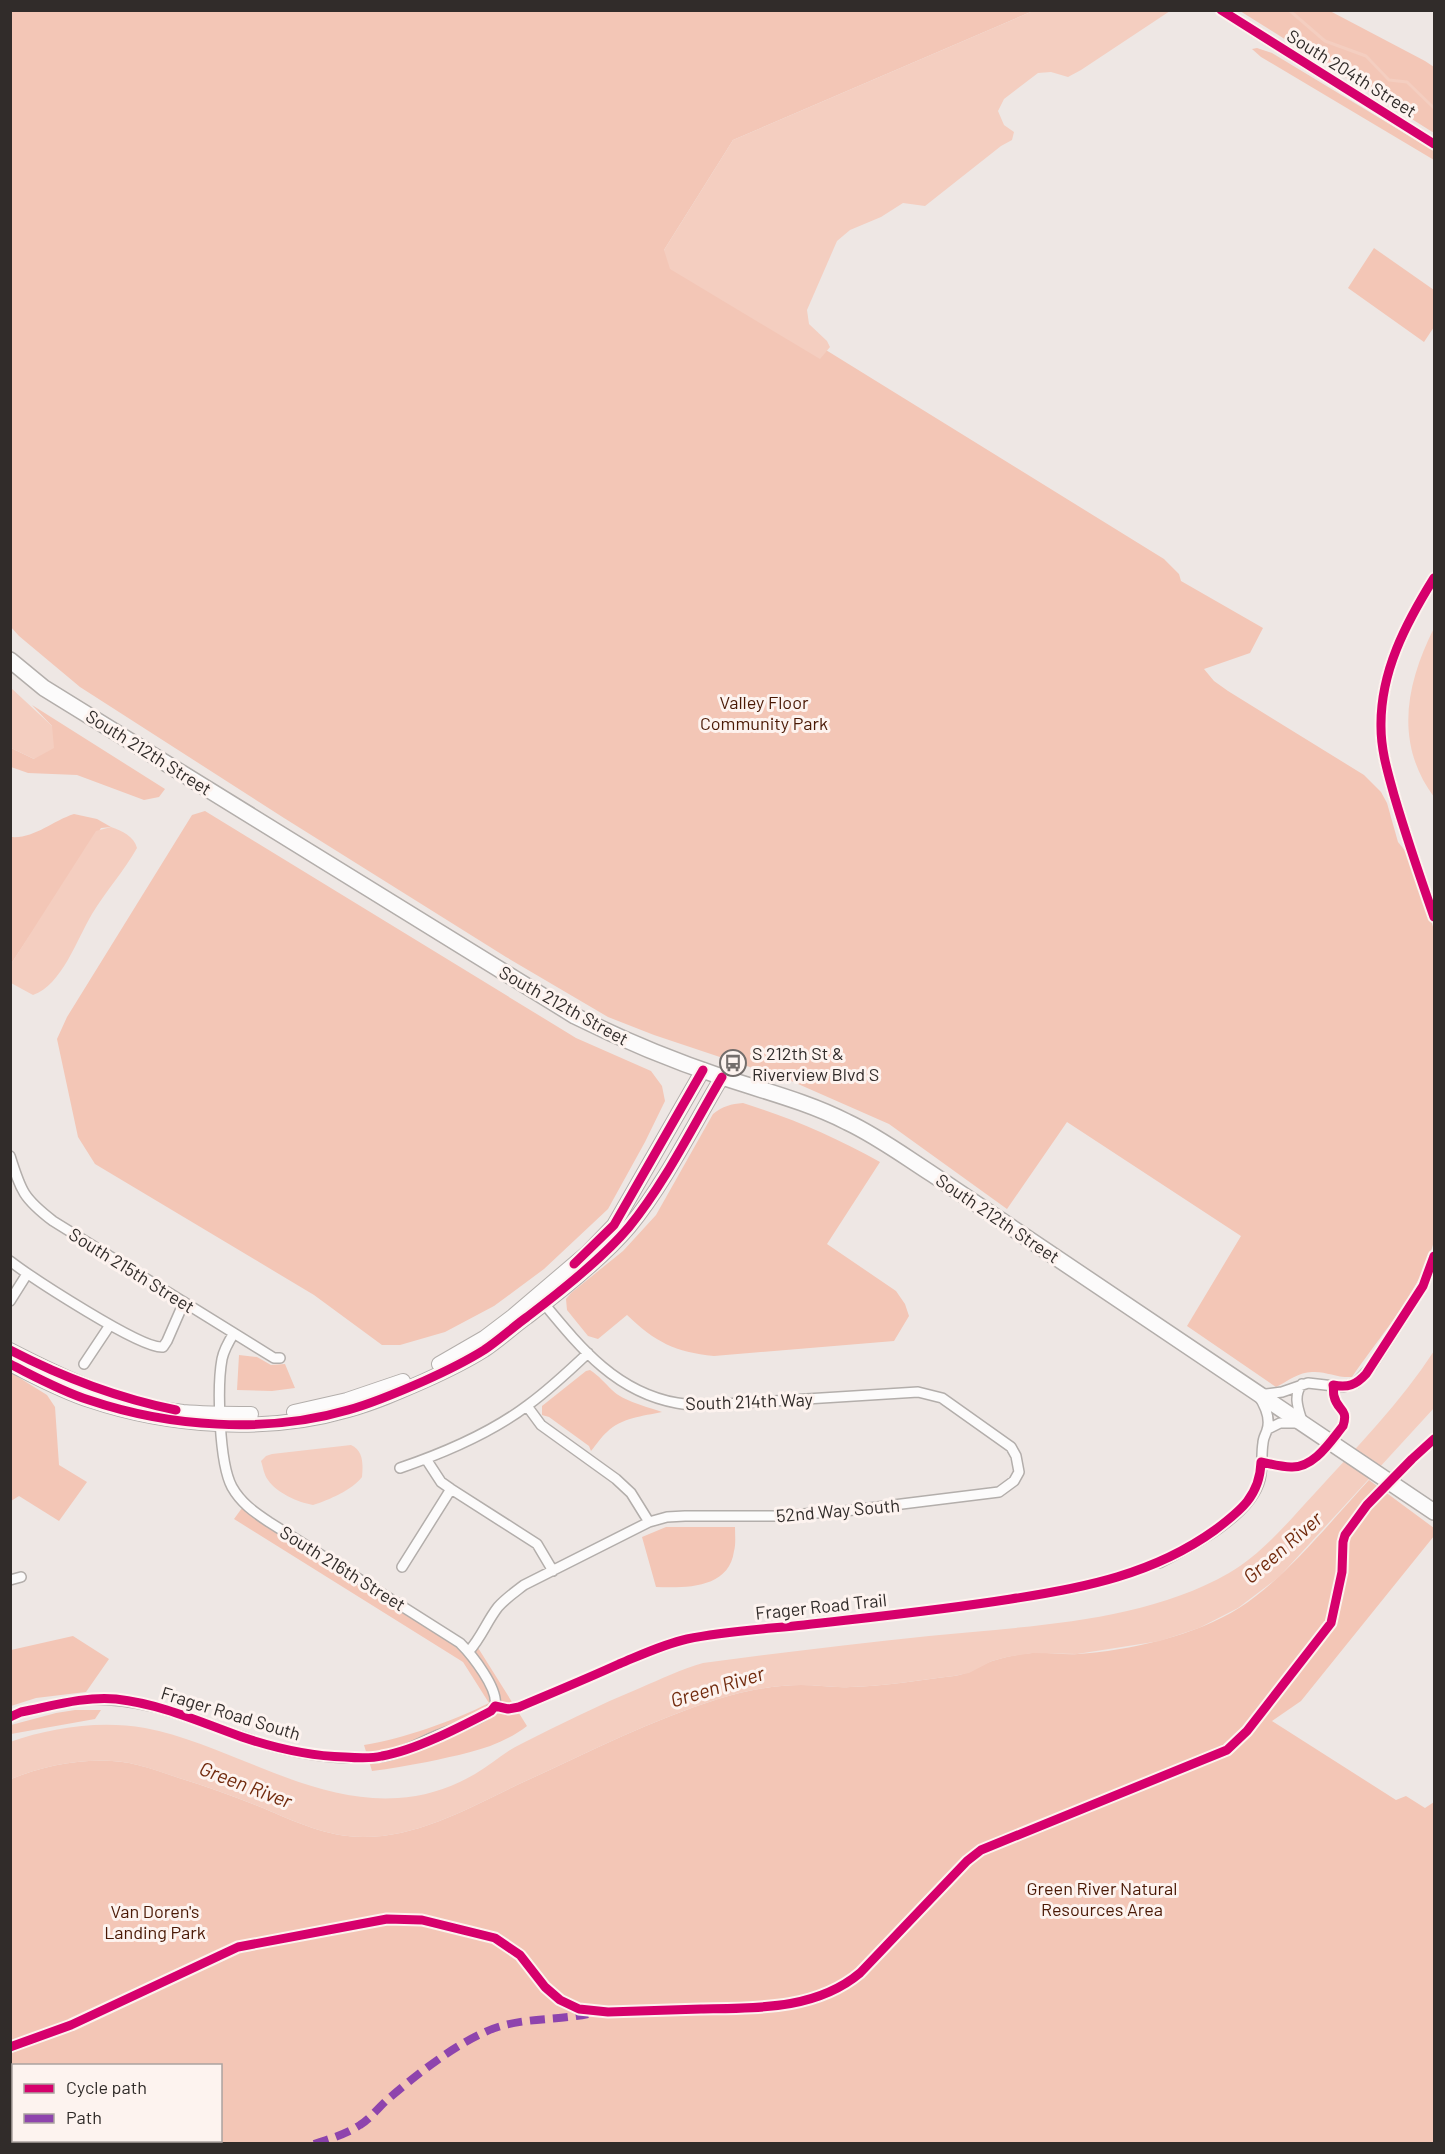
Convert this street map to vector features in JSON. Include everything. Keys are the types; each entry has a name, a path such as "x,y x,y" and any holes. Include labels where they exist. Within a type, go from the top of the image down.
{"main road":[{"name":"South 212th Street","path":"10,660 44,688 567,1011 618,1038 703,1071 846,1121 878,1139 1434,1512"}],"street":[{"name":"South 204th Street","path":"1221,10 1434,144"},
{"path":"1434,578 1405,629 1392,662 1384,694 1381,725 1383,753 1402,822 1434,917"},
{"path":"540,1300 614,1225 703,1071"},
{"path":"10,1364 111,1395 182,1412 221,1418 291,1413 387,1387 421,1374 484,1338 601,1255 639,1214 723,1077"},
{"name":"South 215th Street","path":"10,1156 27,1198 53,1221 274,1358 280,1358"},
{"path":"1159,1563 1209,1534 1239,1511 1251,1498 1260,1480 1263,1440 1268,1429 1266,1411 1258,1395 1282,1392 1314,1382 1346,1387 1360,1380 1424,1286 1434,1256"},
{"path":"10,1261 110,1325 147,1344 158,1347 163,1347 184,1302"},
{"path":"10,1301 27,1274"},
{"name":"South 214th Way","path":"540,1300 604,1370 647,1395 679,1404 709,1405 918,1392 930,1394 942,1398 1011,1447 1016,1456 1018,1472"},
{"path":"84,1364 110,1325"},
{"name":"South 216th Street","path":"234,1333 222,1358 223,1462 231,1485 247,1507 268,1522 450,1635 469,1651 495,1693 495,1706"},
{"path":"10,1350 50,1378"},
{"path":"400,1468 471,1439 527,1406 588,1353"},
{"path":"1268,1429 1285,1422 1303,1424 1296,1402 1302,1384"},
{"path":"527,1406 541,1425 616,1479 631,1493 649,1522"},
{"path":"426,1459 441,1482 450,1489 537,1544 553,1570"},
{"name":"52nd Way South","path":"469,1651 478,1641 497,1608 525,1585 649,1522 667,1517 775,1516 810,1513 999,1492 1014,1481 1018,1472"},
{"path":"402,1567 450,1489"},
{"path":"10,1580 21,1577"},
{"name":"Frager Road South","path":"90,1699 114,1699 169,1709 262,1743 330,1756 349,1757 380,1757 400,1751 478,1717 495,1706"}],"green space":[{"name":"Valley Floor Community Park","path":"12,10 1033,11 733,140 664,250 1164,559 1179,574 1181,581 1263,628 1250,653 1204,669 1214,681 1228,691 1364,775 1381,792 1387,803 1398,842 1411,858 1434,930 1434,1241 1420,1277 1410,1294 1352,1377 1307,1372 1276,1387 1187,1326 1241,1236 1067,1122 1007,1209 889,1124 789,1080 654,1035 608,1017 506,957 80,687 19,636 10,626 10,32"},
{"path":"1240,11 1330,11 1425,61 1434,67 1434,133"},
{"path":"1257,48 1272,53 1434,151 1434,160 1261,57 1252,49"},
{"path":"1374,248 1434,290 1434,327 1424,342 1348,288"},
{"path":"32,705 165,789 159,797 144,800 77,775 28,773 11,767 11,748 34,759 52,726"},
{"path":"205,811 576,1038 651,1071 662,1086 665,1101 608,1209 544,1269 494,1306 445,1332 400,1345 382,1345 314,1295 95,1164 78,1137 57,1039 67,1017 192,815"},
{"path":"74,814 97,819 111,827 101,828 11,964 11,837 27,835"},
{"path":"743,1103 813,1129 880,1162 827,1244 896,1291 905,1304 909,1316 894,1341 714,1356 688,1352 666,1344 627,1315 598,1339 588,1336 567,1310 566,1299 571,1293 623,1251 656,1215 713,1114 727,1106"},
{"path":"239,1355 257,1357 271,1365 285,1364 295,1388 272,1391 237,1390"},
{"path":"590,1370 622,1397 662,1412 633,1418 613,1427 591,1451 589,1446 549,1417 542,1415 542,1406"},
{"path":"10,1372 47,1395 55,1407 59,1465 87,1482 59,1521 19,1496 11,1501"},
{"name":"Green River Natural Resources Area","path":"1369,1480 1434,1528 1434,1536 1301,1701 1272,1721 1396,1800 1406,1796 1425,1808 1434,1802 1434,2143 11,2144 11,1779 60,1764 86,1761 129,1763 211,1789 324,1832 363,1837 383,1836 443,1820 641,1728 738,1693 780,1686 863,1686 954,1676 1001,1658 1017,1655 1098,1652 1140,1645 1183,1634 1222,1618 1256,1596 1291,1565"},
{"path":"242,1508 470,1650 475,1643 527,1726 504,1740 479,1750 372,1771 364,1745 428,1728 489,1703 463,1662 234,1519"},
{"path":"666,1527 735,1527 735,1545 730,1563 724,1573 704,1584 656,1587 642,1537"},
{"path":"73,1636 109,1659 86,1692 36,1698 11,1706 11,1650"},
{"path":"75,1710 101,1710 95,1719 11,1734 11,1725"}],"water":[{"path":"1033,11 1170,11 1068,77 1051,72 1038,73 1004,99 998,111 1004,125 1014,132 1012,140 1001,146 925,206 903,203 881,217 850,230 837,241 807,310 809,324 827,341 830,347 820,359 670,269 664,250 733,140"},
{"path":"1434,628 1434,797 1421,777 1413,756 1408,713 1417,670"},
{"path":"10,687 52,726 54,748 34,759 11,748"},
{"path":"111,827 130,837 137,848 92,914 68,960 52,982 33,995 11,983 11,964 96,831"},
{"name":"Green River","path":"1434,1351 1434,1408 1279,1577 1238,1608 1199,1628 1160,1641 1077,1654 1033,1653 1007,1657 992,1661 969,1673 902,1683 844,1687 790,1685 738,1693 641,1728 443,1820 383,1836 363,1837 324,1832 211,1789 129,1763 86,1761 60,1764 11,1779 10,1742 43,1732 77,1726 111,1725 145,1728 176,1736 301,1783 333,1792 365,1797 408,1797 438,1790 466,1779 515,1747 565,1722 671,1674 703,1663 872,1642 1083,1620 1159,1603 1195,1590 1229,1573 1264,1547 1378,1424"},
{"path":"351,1445 360,1455 362,1477 346,1490 313,1505 300,1502 272,1485 261,1461 272,1454"}],"waterway":[{"path":"1289,10 1325,41 1366,56 1389,80 1407,82 1434,108"}],"marked path":[{"path":"314,2144 344,2134 360,2125 434,2063 472,2038 510,2024 588,2014"}],"cycle path":[{"path":"1221,10 1434,144"},
{"path":"1434,578 1405,630 1390,668 1385,687 1381,727 1387,770 1434,917"},
{"path":"574,1264 614,1225 703,1070"},
{"path":"10,1364 59,1388 120,1409 184,1421 218,1424 251,1425 317,1418 386,1397 447,1370 484,1350 594,1263 629,1227 655,1192 722,1077"},
{"name":"Frager Road Trail","path":"10,1717 21,1712 68,1702 116,1699 165,1709 280,1748 319,1755 373,1758 395,1753 452,1731 491,1711 495,1706 508,1709 519,1707 653,1650 687,1639 985,1603 1065,1590 1118,1577 1168,1558 1224,1523 1247,1502 1253,1493 1260,1474 1261,1462 1291,1467 1299,1466 1321,1453 1343,1426 1345,1416 1335,1401 1333,1385 1351,1385 1366,1374 1423,1286 1434,1256"},
{"path":"10,1350 50,1370 91,1386 133,1400 176,1410"},
{"path":"10,2047 71,2025 238,1947 387,1919 422,1920 495,1938 520,1955 545,1987 560,2000 579,2009 608,2012 764,2007 805,2000 824,1994 860,1973 967,1861 981,1850 1227,1750 1247,1731 1331,1623 1342,1572 1345,1535 1367,1505 1434,1439"}],"place":[{"name":"S 212th St & Riverview Blvd S","path":"733,1063"}],"park label":[{"name":"Van Doren's Landing Park","path":"155,1921"}]}
